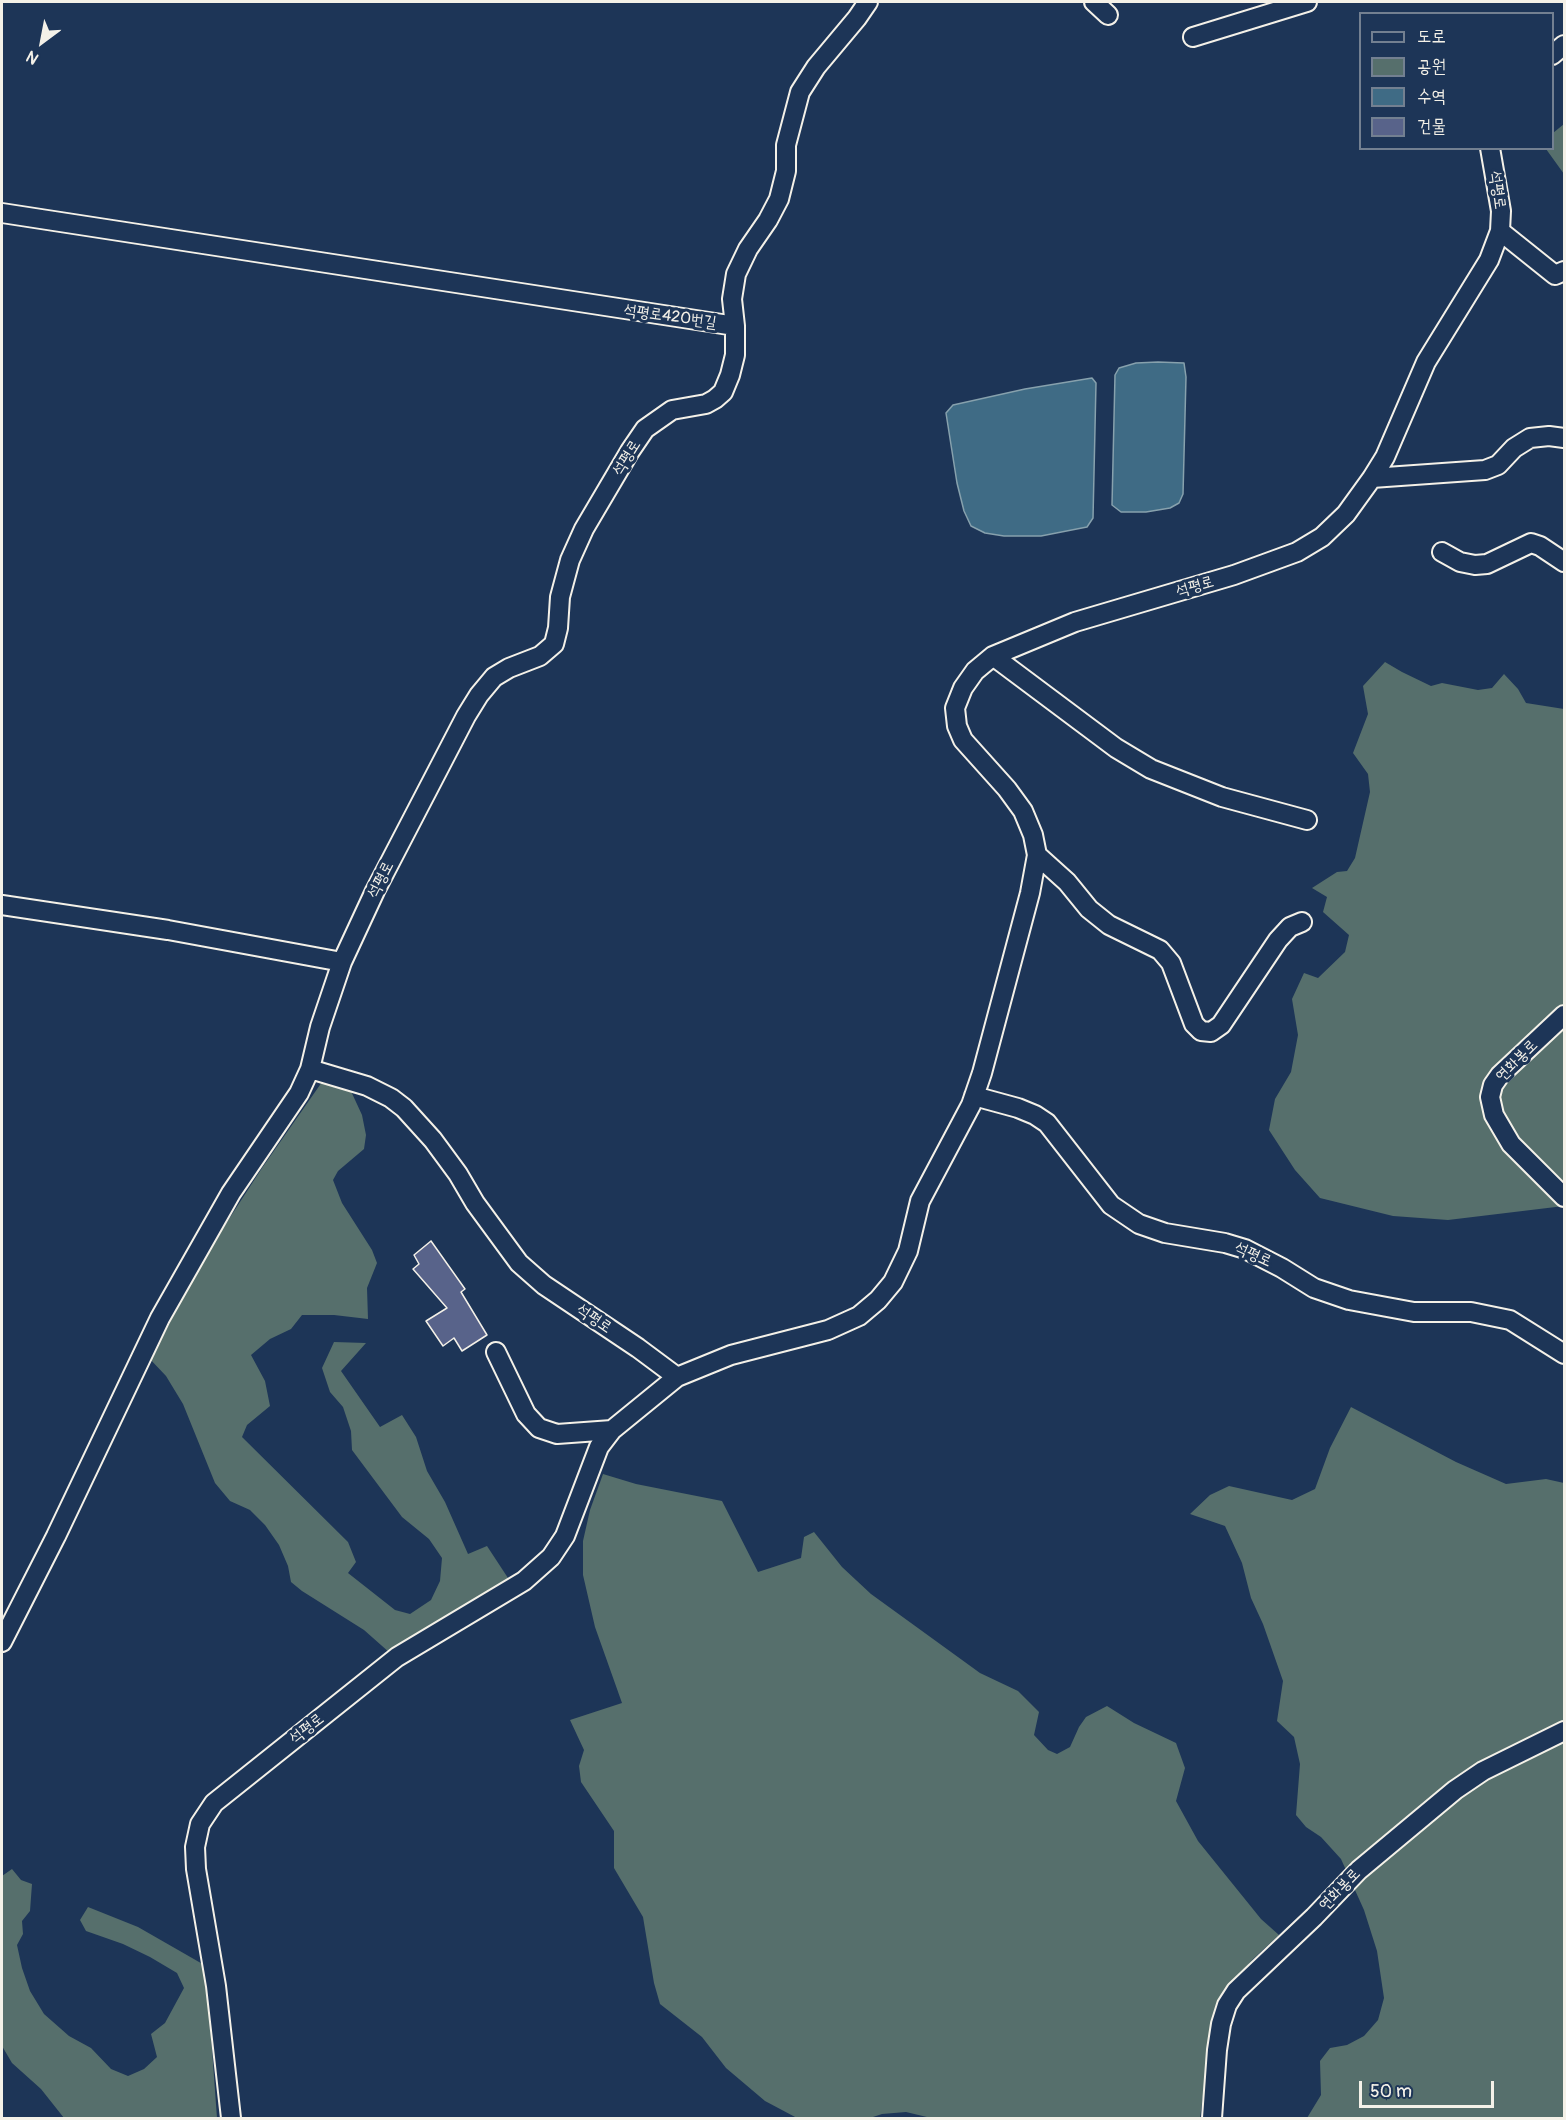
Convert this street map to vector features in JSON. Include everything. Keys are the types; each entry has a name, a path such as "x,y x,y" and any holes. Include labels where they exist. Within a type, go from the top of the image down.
{"street":[{"name":"석평로420번길","path":"2,213 735,326 732,299 736,274 748,249 779,199 786,171 786,145 800,92 868,2"},
{"path":"1094,2 1108,15"},
{"path":"1193,37 1307,2"},
{"name":"석평로","path":"231,2118 216,1986 196,1869 195,1847 201,1824 214,1803 397,1657 524,1581 551,1557 565,1536 599,1447 612,1430 677,1377 731,1355 828,1330 859,1316 878,1300 893,1282 908,1251 920,1202 974,1096 982,1073 1024,915 1037,855 1033,836 1023,811 1007,789 963,740 957,726 956,708 963,688 975,671 993,656 1075,622 1234,575 1298,552 1322,537 1346,514 1372,478 1396,432 1426,362 1489,261 1500,231 1501,211 1490,150"},
{"name":"석평로","path":"1500,231 1555,275 1564,271"},
{"name":"석평로","path":"677,1377 544,1285 519,1263 433,1140 404,1108 368,1086 310,1070 320,1027 342,962 428,788 479,695 494,677 509,668 540,656 554,644 558,628 560,597 570,560 584,529 645,429 672,410 706,404 723,392 735,355 735,326"},
{"path":"1372,478 1485,470 1498,465 1514,448 1530,438 1564,438"},
{"path":"1442,552 1460,562 1476,565 1487,564 1531,543 1540,546 1564,562"},
{"path":"993,656 1116,748 1151,769 1222,797 1307,820"},
{"path":"1037,855 1067,882 1089,909 1108,925 1160,950 1171,963 1194,1024 1202,1031 1210,1032 1221,1025 1257,968 1278,940 1290,927 1302,922"},
{"path":"2,905 168,930 342,962"},
{"name":"연화봉로","path":"1564,1015 1500,1075 1493,1085 1490,1097 1494,1115 1511,1144 1564,1197"},
{"path":"2,1642 10,1606 56,1536 160,1318 231,1193 286,1113 310,1070"},
{"name":"석평로","path":"974,1096 1018,1108 1047,1123 1111,1205 1139,1224 1165,1233 1225,1243 1245,1250 1282,1268 1314,1288 1341,1298 1414,1312 1471,1312 1510,1320 1564,1354"},
{"path":"496,1352 526,1414 539,1428 557,1434 612,1430"},
{"name":"연화봉로","path":"1212,2118 1221,2024 1227,2006 1236,1991 1314,1917 1359,1870 1455,1790 1483,1771 1564,1731"}],"green space":[{"path":"1564,124 1564,174 1547,150 1554,150 1554,132"},
{"path":"1385,662 1431,686 1442,683 1478,690 1492,688 1504,674 1518,689 1526,703 1564,709 1564,1206 1448,1220 1393,1216 1320,1198 1295,1170 1269,1130 1275,1099 1291,1072 1298,1035 1292,999 1304,973 1318,978 1345,952 1349,935 1323,912 1327,897 1312,888 1337,872 1347,871 1355,858 1370,792 1368,774 1353,753 1368,714 1363,686"},
{"path":"322,1082 350,1089 362,1115 366,1135 364,1149 338,1171 333,1180 342,1203 372,1250 377,1263 367,1288 368,1319 334,1315 302,1315 291,1329 270,1339 251,1355 265,1381 270,1406 247,1425 242,1437 348,1542 356,1562 348,1573 395,1610 410,1614 431,1600 440,1581 442,1558 429,1539 402,1517 352,1450 351,1431 343,1407 330,1392 322,1368 334,1342 366,1343 341,1371 380,1427 402,1415 416,1437 427,1471 445,1502 468,1554 487,1546 508,1578 492,1592 465,1605 402,1650 390,1653 364,1630 291,1582 288,1566 279,1545 265,1525 250,1510 230,1501 215,1483 183,1404 166,1376 148,1357 183,1290 262,1168"},
{"path":"1351,1407 1456,1462 1506,1484 1546,1479 1564,1483 1564,2118 1307,2118 1321,2095 1320,2061 1330,2048 1347,2045 1364,2036 1378,2020 1384,1998 1377,1951 1364,1910 1341,1859 1296,1815 1300,1764 1294,1737 1277,1721 1283,1681 1263,1624 1251,1598 1242,1563 1225,1526 1190,1514 1210,1495 1229,1486 1292,1500 1315,1489 1330,1448"},
{"path":"603,1474 636,1484 722,1501 758,1572 801,1558 804,1537 814,1532 842,1567 871,1594 980,1673 1018,1691 1039,1712 1034,1735 1048,1750 1057,1754 1070,1747 1086,1717 1107,1706 1134,1723 1176,1743 1185,1768 1176,1801 1198,1841 1261,1919 1279,1935 1253,1959 1226,1991 1212,2031 1200,2118 931,2118 906,2112 882,2114 870,2118 797,2118 765,2101 726,2068 702,2037 660,2004 654,1983 643,1917 614,1868 614,1831 581,1782 579,1766 584,1750 570,1720 622,1703 595,1627 583,1575 583,1541 590,1510"},
{"path":"12,1869 21,1880 32,1884 30,1911 22,1921 23,1934 17,1945 30,1991 44,2014 69,2036 91,2048 111,2069 128,2076 144,2069 157,2057 151,2034 165,2023 184,1988 177,1973 150,1957 123,1944 86,1931 80,1920 88,1907 138,1927 206,1966 217,2118 64,2118 41,2089 12,2063 2,2046 2,1876"}],"water":[{"path":"1136,363 1184,363 1186,377 1183,494 1179,503 1170,508 1146,512 1121,512 1112,505 1115,375 1119,368"},
{"path":"1092,378 1096,383 1093,518 1087,527 1041,536 1004,536 985,533 971,526 964,511 957,483 946,413 953,405 1025,389"}],"building":[{"path":"431,1241 465,1289 461,1292 487,1335 462,1351 454,1338 443,1346 426,1321 447,1308 413,1269 419,1264 414,1255"}]}
